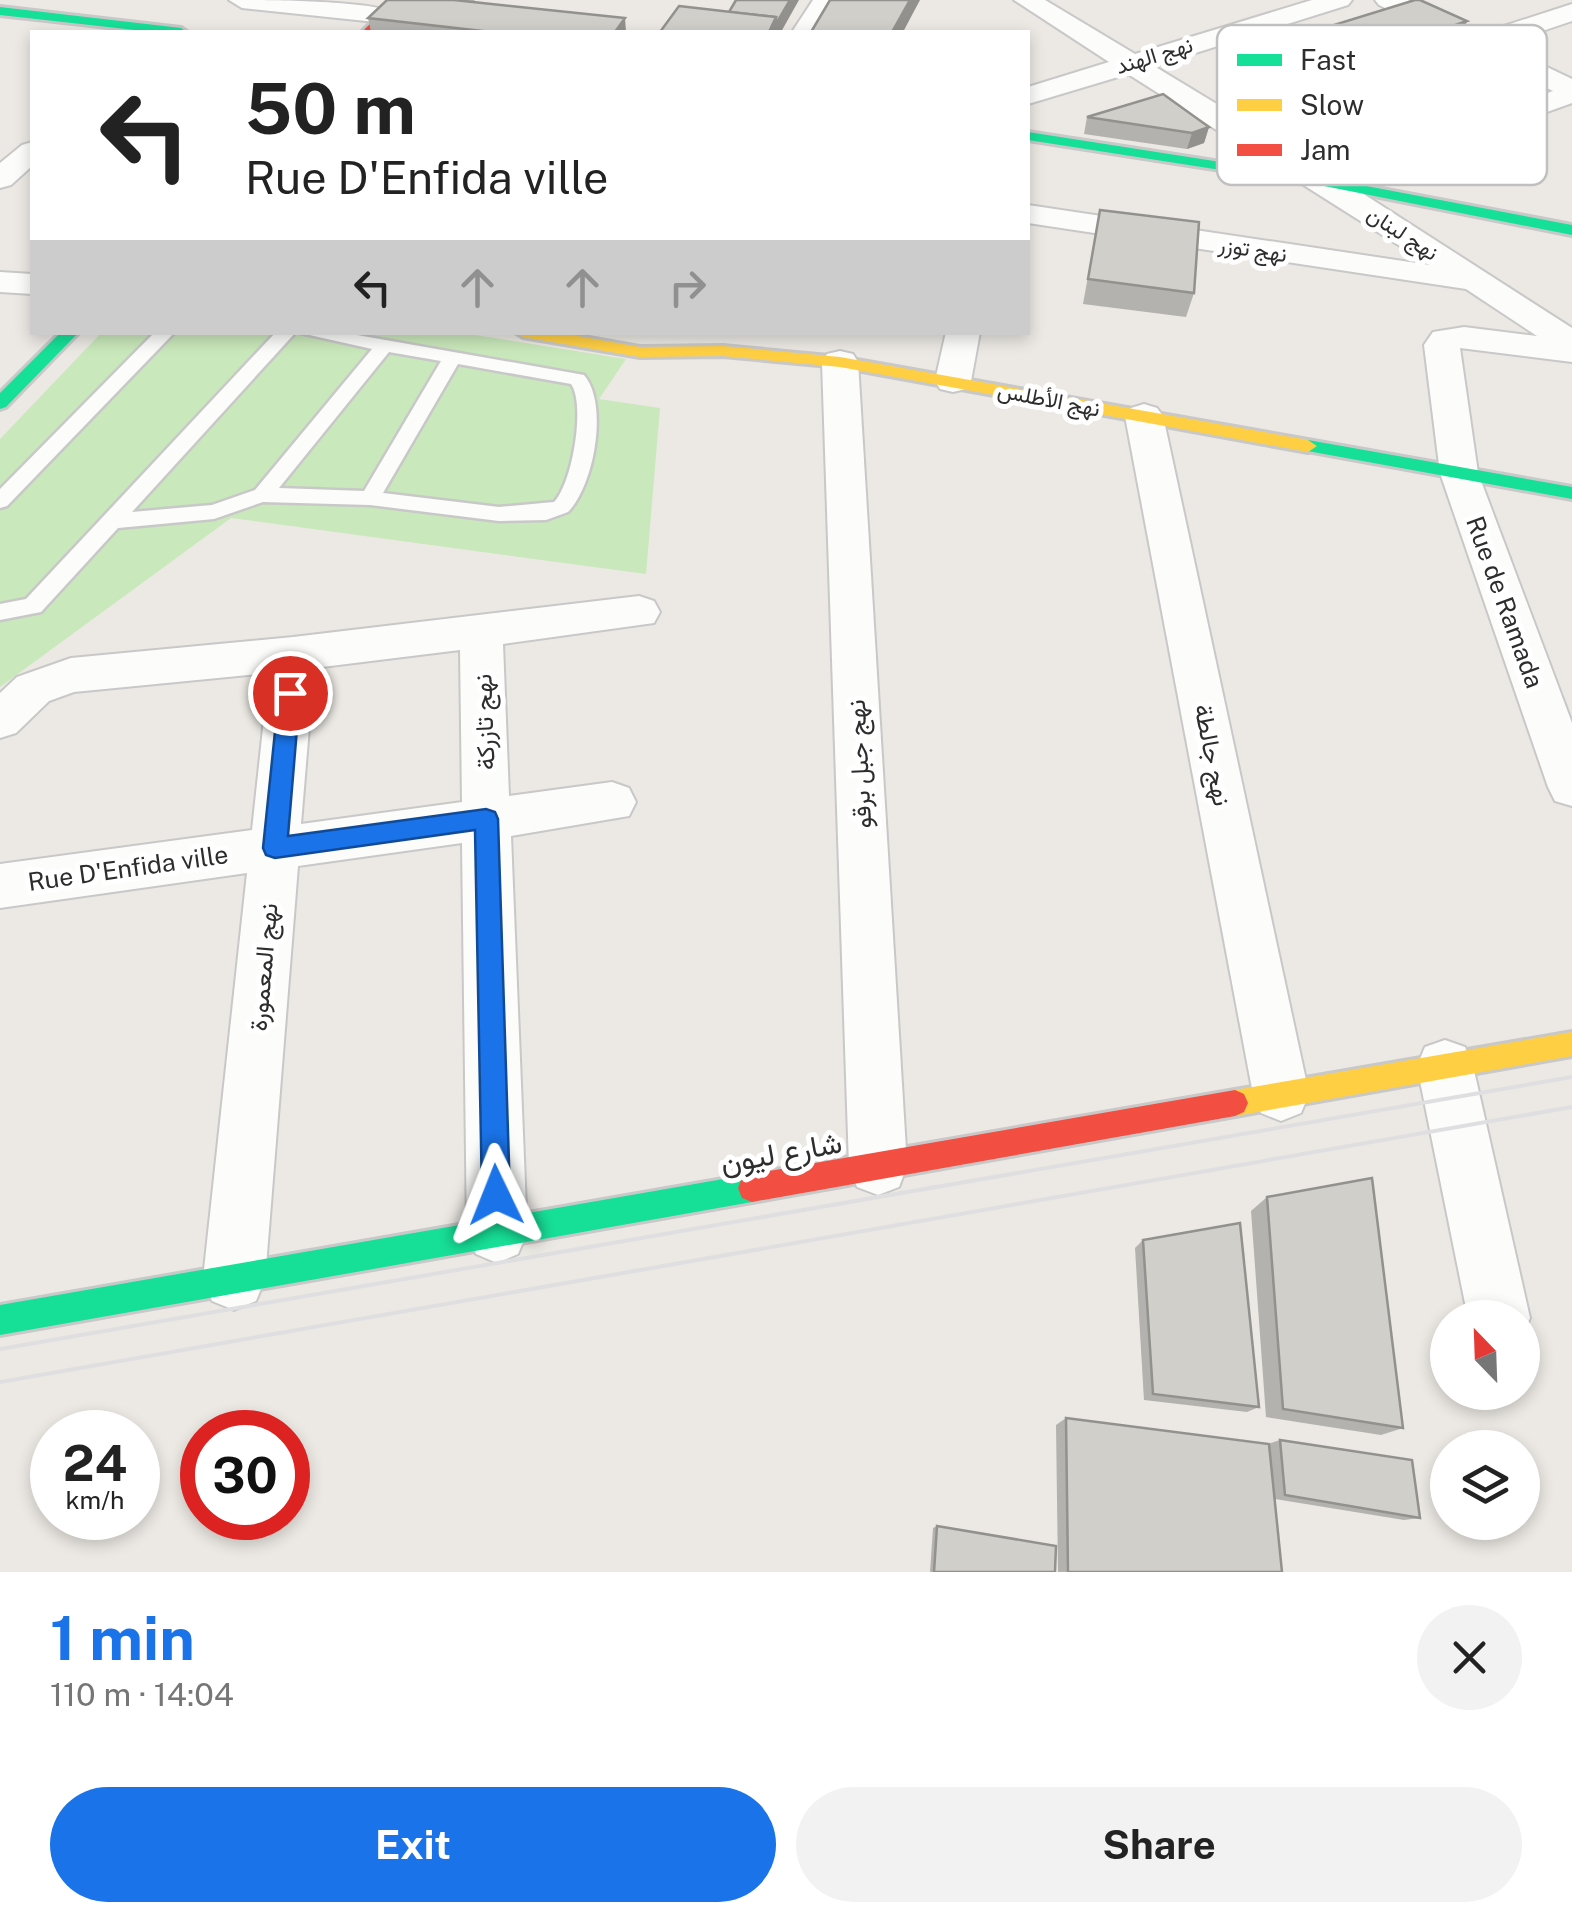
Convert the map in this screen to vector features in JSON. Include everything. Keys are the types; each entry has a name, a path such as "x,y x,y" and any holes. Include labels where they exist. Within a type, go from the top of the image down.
{"street":[{"path":"242,0 384,16"},
{"path":"806,30 826,0"},
{"name":"نهج لبنان","path":"1028,0 1217,117"},
{"name":"نهج الهند","path":"1254,25 1338,0"},
{"path":"1388,0 1439,25"},
{"path":"1223,8 1254,25"},
{"path":"0,12 153,30"},
{"path":"1533,25 1572,12"},
{"name":"نهج الهند","path":"1030,95 1217,36"},
{"path":"1547,79 1572,92"},
{"path":"1547,101 1572,92"},
{"path":"1030,136 1217,165"},
{"path":"0,179 30,152"},
{"name":"نهج لبنان","path":"1329,185 1569,339"},
{"path":"1340,185 1572,230"},
{"name":"نهج توزر","path":"1030,214 1479,283"},
{"name":"نهج الأطلس","path":"541,335 640,352 727,342 1572,493"},
{"path":"953,381 962,335"},
{"name":"Rue de Ramada","path":"1569,339 1464,337 1445,339 1442,345 1458,474 1572,787"},
{"path":"3,396 56,340"},
{"name":"نهج جبل برقو","path":"840,362 878,1166"},
{"name":"نهج جالطة","path":"1144,416 1282,1094"},
{"path":"0,720 33,688 71,674 293,654 639,612"},
{"name":"نهج تازركة","path":"481,631 497,1233"},
{"name":"نهج المعمورة","path":"234,1279 293,654"},
{"name":"Rue D'Enfida ville","path":"0,886 612,802"},
{"name":"شارع ليون","path":"0,1320 1572,1044"},
{"path":"1445,1066 1495,1300"}],"lane":[{"path":"0,501 163,335"},
{"path":"0,612 34,606 285,335"},
{"path":"113,521 214,512 262,495 370,498 530,517 560,507 574,489 590,405 588,389 577,378 322,335"},
{"path":"262,495 384,346"},
{"path":"370,498 453,358"}],"green space":[{"path":"99,335 476,335 626,359 599,399 660,408 646,574 231,518 0,687 0,439"}],"building":[{"path":"387,0 454,0 625,18 616,30 473,30 368,18"},
{"path":"736,0 790,0 776,24 776,17 729,12"},
{"path":"830,0 910,0 893,30 812,30"},
{"path":"1415,0 1467,21 1455,25 1334,25"},
{"path":"679,6 776,17 770,30 661,30"},
{"path":"1163,94 1209,127 1192,133 1087,117"},
{"path":"1100,210 1199,222 1194,293 1088,279"},
{"path":"1372,1178 1403,1428 1283,1409 1267,1197"},
{"path":"1240,1223 1259,1407 1153,1394 1143,1240"},
{"path":"1066,1418 1269,1444 1282,1572 1068,1572"},
{"path":"1280,1440 1412,1460 1420,1518 1285,1495"},
{"path":"937,1526 1056,1546 1055,1572 934,1572"}],"tram line":[{"path":"0,1349 1572,1077"},
{"path":"0,1382 1572,1107"}],"traffic: fast":[{"path":"0,11 164,30"},
{"path":"1030,136 1217,165"},
{"path":"1340,185 1572,230"},
{"path":"0,403 68,335"},
{"path":"1308,446 1572,493"},
{"path":"0,1320 752,1188"}],"traffic: slow":[{"path":"541,335 640,352 723,351 840,362 1308,446"},
{"path":"1235,1103 1572,1044"}],"traffic: jam":[{"path":"370,30 400,0"},
{"path":"752,1188 1235,1103"}],"route":[{"path":"290,693 275,848 486,819 496,1195"}]}
